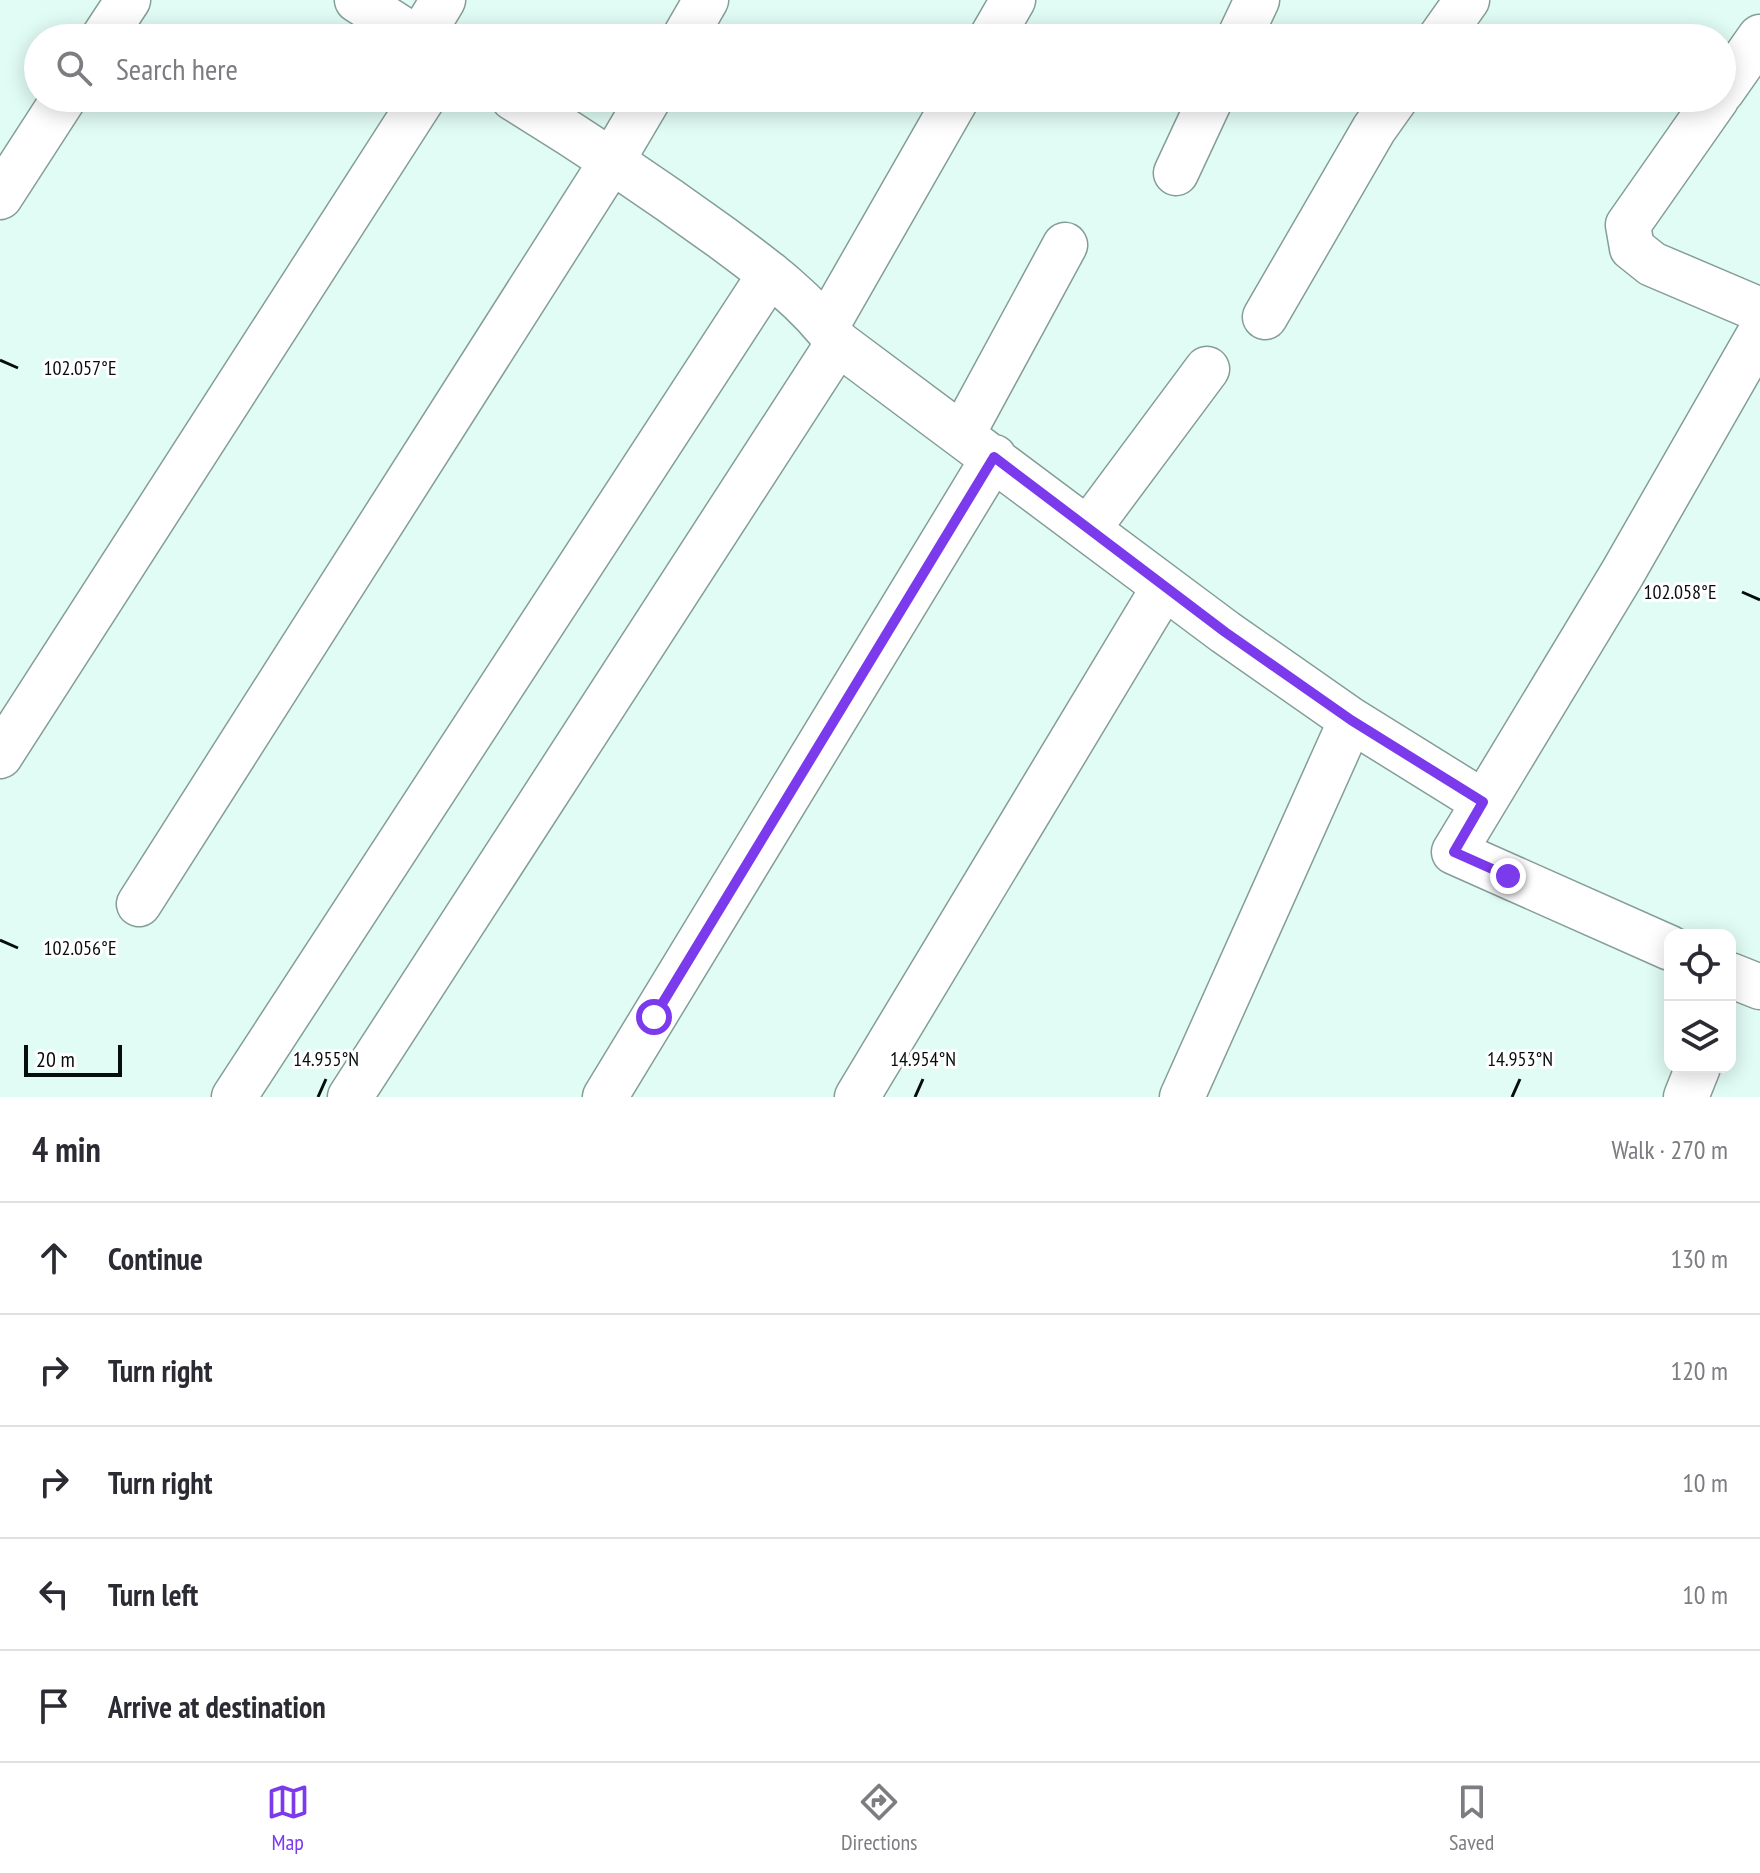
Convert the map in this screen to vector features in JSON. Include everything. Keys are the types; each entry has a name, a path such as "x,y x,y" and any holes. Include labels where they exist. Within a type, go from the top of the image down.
{"street":[{"path":"112,24 128,0"},
{"path":"357,0 396,24"},
{"path":"427,24 443,0"},
{"path":"692,24 706,0"},
{"path":"999,24 1013,0"},
{"path":"1246,24 1257,0"},
{"path":"1450,24 1467,0"},
{"path":"1736,71 1760,37"},
{"path":"0,197 55,112"},
{"path":"0,756 414,112"},
{"path":"536,112 613,159 770,274 832,335 1164,587 1351,720 1483,802"},
{"path":"139,904 641,112"},
{"path":"350,1097 832,335 950,112"},
{"path":"1176,173 1204,112"},
{"path":"1265,317 1386,112"},
{"path":"1707,112 1628,225 1632,248 1652,264 1760,310"},
{"path":"605,1097 978,446 1065,245"},
{"path":"234,1097 770,274"},
{"path":"1664,945 1454,852 1622,574 1760,333"},
{"path":"1088,529 1207,369"},
{"path":"857,1097 1164,587"},
{"path":"1182,1097 1351,720"},
{"path":"1686,1097 1696,1073"}],"route":[{"path":"654,1017 994,457 1225,632 1351,720 1483,802 1454,852 1508,876"}]}
